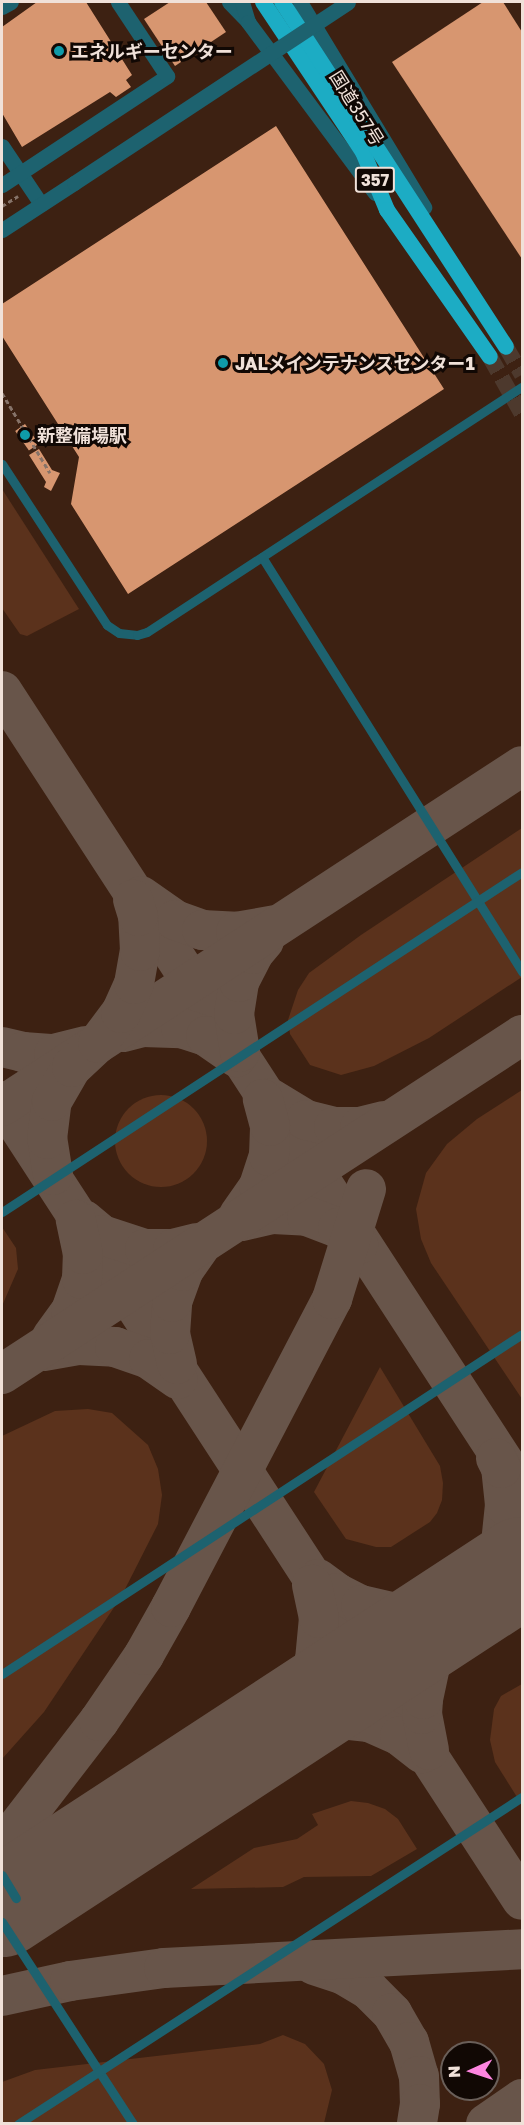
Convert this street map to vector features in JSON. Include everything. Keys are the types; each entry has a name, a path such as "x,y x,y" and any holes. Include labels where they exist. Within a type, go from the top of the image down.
{"highway":[{"name":"国道357号","path":"263,2 363,152 387,210 490,357"},
{"name":"国道357号","path":"282,2 506,347"}],"street":[{"path":"2,7 11,2"},
{"path":"2,185 166,76 118,2"},
{"path":"229,2 248,22 387,210"},
{"path":"242,2 248,22"},
{"path":"300,2 385,139 476,298"},
{"path":"2,230 348,2"},
{"path":"2,146 41,204"}],"lane":[{"path":"2,464 95,609 108,625 128,636 147,632 522,387"},
{"path":"262,557 522,972"},
{"path":"2,1212 522,872"},
{"path":"2,1674 522,1334"},
{"path":"18,2124 522,1797"},
{"path":"2,1875 16,1898"},
{"path":"2,1922 133,2124"}],"path":[{"path":"2,393 50,473"}],"shaded area":[{"path":"2,2 522,2 522,2123 2,2124"},
{"path":"2,489 79,609 27,636 20,634 2,608"},
{"path":"522,828 522,977 429,1038 374,1066 341,1075 310,1065 290,1034 288,1020 298,990 309,973 361,935"},
{"path":"522,1090 522,1399 431,1263 421,1239 416,1209 426,1173 447,1144 477,1119"},
{"path":"161,1095 187,1103 199,1115 207,1141 199,1167 187,1179 161,1187 135,1179 123,1167 115,1141 123,1115 135,1103"},
{"path":"2,1227 16,1248 18,1269 2,1306"},
{"path":"380,1367 440,1466 443,1483 442,1500 437,1513 430,1522 391,1547 376,1547 346,1539 314,1492"},
{"path":"88,1409 112,1413 148,1445 158,1469 162,1495 158,1524 121,1597 44,1712 2,1759 2,1436 55,1411"},
{"path":"522,1684 522,1805 495,1762 490,1740 494,1709 501,1696"},
{"path":"351,1801 368,1803 385,1809 398,1819 417,1849 371,1876 304,1877 283,1887 191,1889 254,1848 297,1839 318,1825 312,1814"},
{"path":"283,2035 305,2044 324,2064 332,2090 324,2123 2,2124 2,2082 35,2070 260,2044"}],"building":[{"name":"エネルギーセンター","path":"37,2 86,2 132,75 126,80 131,87 116,97 110,92 22,147 2,113 2,27"},
{"path":"170,2 206,2 226,32 175,66 144,19"},
{"path":"483,2 503,2 522,32 522,259 392,62"},
{"name":"JALメインテナンスセンター1","path":"276,126 444,389 128,594 71,504 79,457 2,336 2,304"},
{"name":"新整備場駅","path":"25,424 39,444 29,451 15,431"},
{"path":"39,449 52,470 60,473 51,491 44,487 46,482 29,455"}],"taxiway":[{"path":"2,691 522,1490"},
{"path":"2,1106 522,766"},
{"path":"141,896 175,920 202,930 236,932 274,925"},
{"path":"53,1175 47,1139 52,1101 72,1067 98,1043 121,1013 134,984 140,951 138,916 133,900"},
{"path":"240,1052 234,1014 239,982 253,954 264,941"},
{"path":"123,1032 143,1027 181,1028 206,1036 236,1057"},
{"path":"2,1374 522,1035"},
{"path":"2,1047 23,1052 54,1054 86,1046"},
{"path":"270,1098 306,1120 334,1127 360,1127 384,1121"},
{"path":"239,1215 259,1186 269,1156 270,1126 263,1099"},
{"path":"2,1101 522,1900"},
{"path":"2,1847 99,1721 144,1655 171,1607 332,1299 366,1189"},
{"path":"242,1221 273,1214 307,1216 338,1228 358,1244"},
{"path":"52,1337 71,1311 82,1279 83,1254 76,1220"},
{"path":"84,1220 102,1235 145,1249 173,1249 197,1243"},
{"path":"177,1364 170,1334 172,1302 183,1271 200,1247"},
{"path":"44,1351 79,1345 115,1347 149,1359 178,1379"},
{"path":"429,1750 422,1714 435,1643 443,1628 486,1577 501,1543 505,1505 501,1468 496,1458"},
{"path":"318,1579 337,1593 361,1605 400,1614 441,1611 482,1597 502,1594 522,1595"},
{"path":"279,1726 298,1702 315,1660 319,1618 312,1585"},
{"path":"279,1726 296,1720 322,1717 369,1722 400,1736 422,1753"},
{"path":"2,1996 70,1981 164,1968 522,1949"},
{"path":"314,1965 344,1975 369,1990 392,2013 409,2042 419,2076 420,2104 417,2124"},
{"path":"486,2124 522,2099"}],"runway":[{"path":"2,1907 522,1567"}],"tunnel":[{"path":"506,347 522,375"},
{"path":"490,357 522,414"}],"place":[{"name":"エネルギーセンター","path":"59,51"},
{"name":"JALメインテナンスセンター1","path":"223,363"},
{"name":"新整備場駅","path":"25,435"}]}
